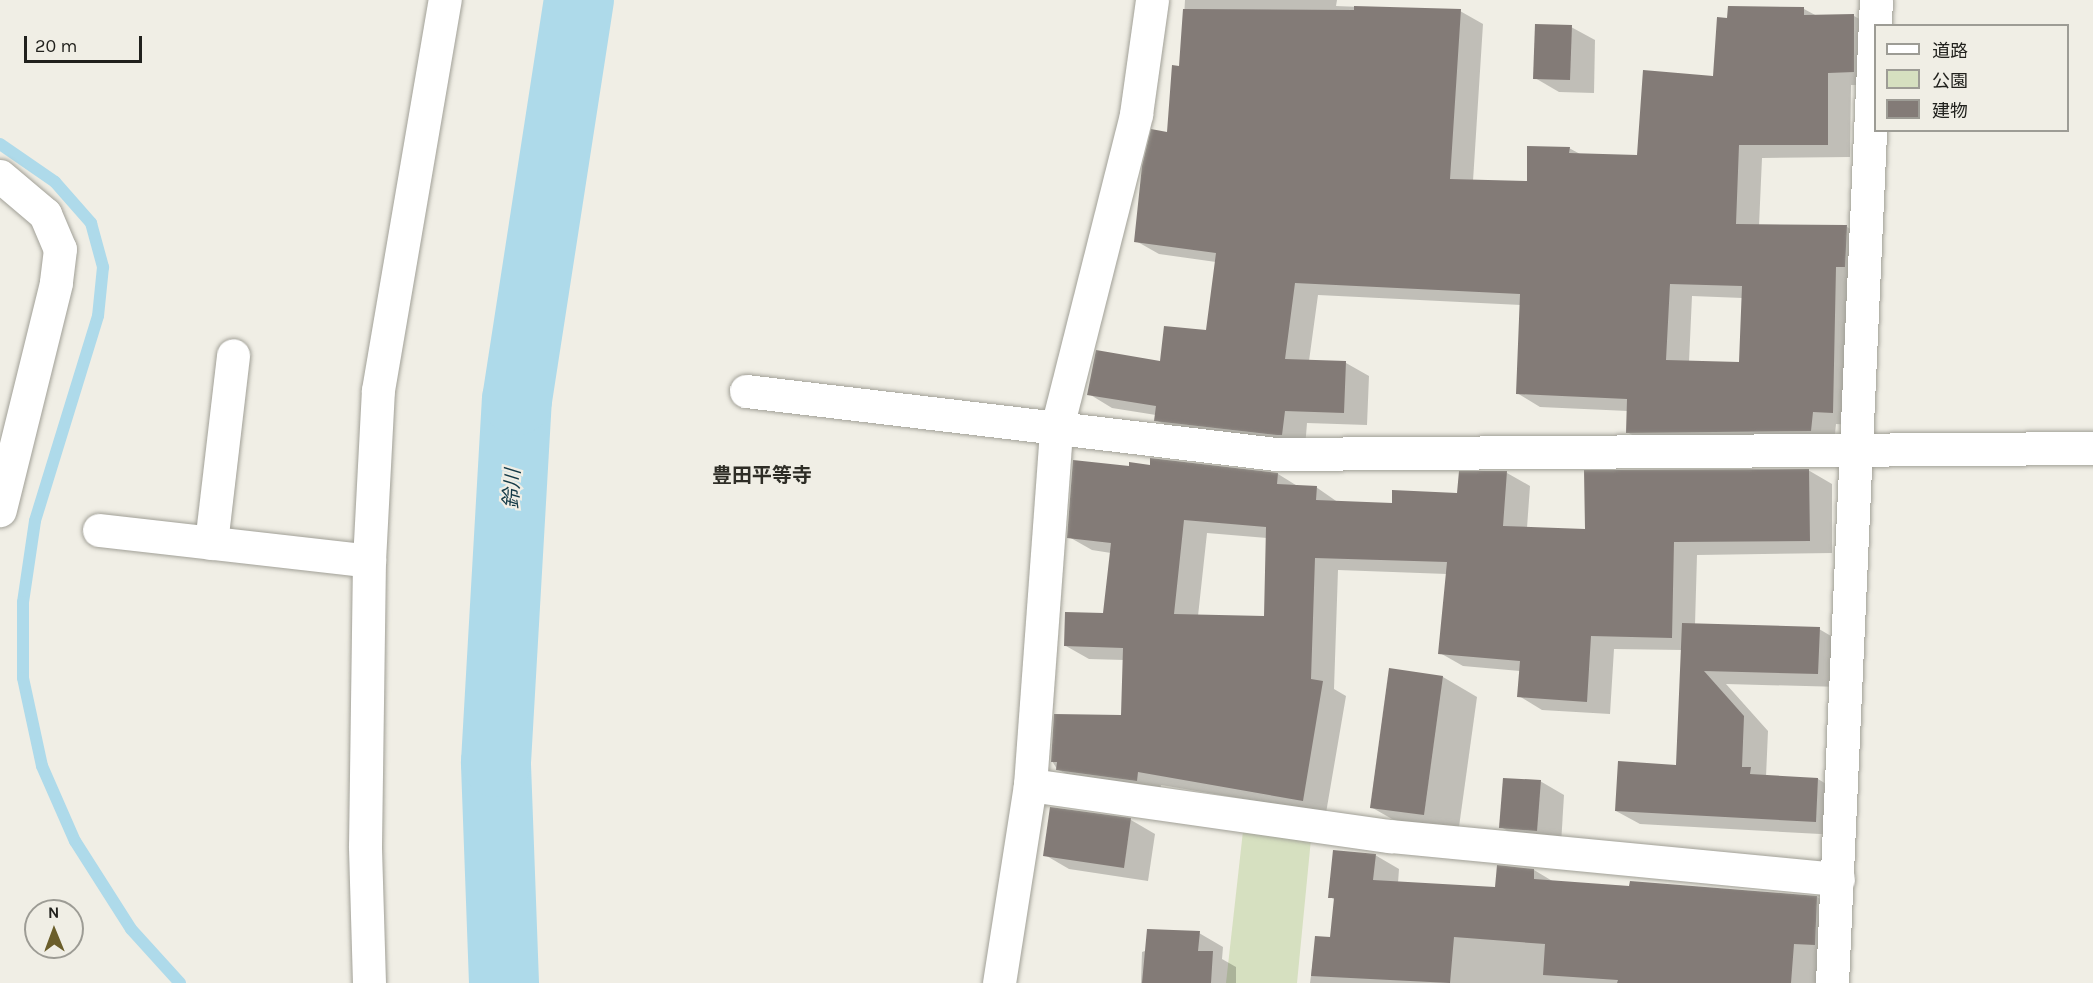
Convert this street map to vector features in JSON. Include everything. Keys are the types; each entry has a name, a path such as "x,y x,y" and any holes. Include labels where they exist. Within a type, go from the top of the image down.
{"street":[{"path":"369,983 365,846 369,561 378,390 446,0"},
{"path":"999,983 1030,785 1056,431 1136,114 1152,0"},
{"path":"1875,24 1876,0"},
{"path":"1832,983 1874,48"},
{"path":"0,176 45,214 60,249 56,283 0,510"},
{"path":"211,543 232,355"},
{"path":"746,391 1056,431 1276,454 1857,452 2093,448"},
{"path":"99,530 369,561"},
{"path":"1030,785 1390,836 1838,879"}],"green space":[{"path":"1243,831 1311,839 1297,983 1226,983"}],"building":[{"path":"1354,6 1461,9 1450,179 1527,181 1527,146 1570,147 1569,153 1637,155 1643,70 1713,76 1717,17 1727,18 1728,6 1804,7 1804,15 1854,14 1854,72 1828,73 1828,145 1739,145 1736,224 1847,225 1845,267 1836,267 1833,413 1813,412 1811,431 1626,433 1627,399 1516,394 1520,294 1295,283 1285,359 1346,361 1344,413 1285,411 1282,435 1277,435 1154,421 1156,406 1087,395 1096,350 1160,361 1164,326 1206,330 1216,253 1134,242 1142,166 1151,129 1167,132 1172,65 1179,66 1183,9 1354,10","holes":["1670,284 1742,286 1739,362 1666,360"]},
{"path":"1535,24 1572,25 1570,80 1533,79"},
{"path":"1150,458 1278,473 1277,484 1317,486 1316,500 1392,503 1392,490 1457,493 1459,471 1507,471 1503,526 1585,529 1584,470 1809,469 1810,541 1674,542 1672,638 1591,636 1587,702 1517,697 1520,661 1438,654 1447,562 1315,558 1311,679 1323,681 1303,801 1138,772 1137,781 1056,770 1057,762 1051,762 1054,714 1121,715 1123,648 1064,646 1065,612 1103,613 1111,543 1067,538 1073,460 1129,466 1129,462 1150,465","holes":["1184,520 1266,527 1264,616 1174,614"]},
{"path":"1682,623 1820,627 1818,674 1704,671 1744,716 1742,767 1751,767 1750,774 1818,778 1816,822 1615,811 1618,761 1676,765"},
{"path":"1389,668 1443,676 1424,815 1370,808"},
{"path":"1503,778 1541,780 1537,831 1499,828"},
{"path":"1050,807 1131,818 1124,868 1043,856"},
{"path":"1333,850 1376,854 1373,880 1495,887 1497,865 1534,869 1534,879 1629,886 1630,881 1817,896 1815,945 1794,944 1791,983 1617,983 1618,980 1543,975 1545,944 1454,937 1450,983 1311,976 1315,936 1330,937 1334,898 1328,898"},
{"path":"1147,929 1200,931 1198,951 1213,951 1211,983 1142,983"}],"waterway":[{"name":"鈴川","path":"504,983 496,762 517,400 579,0"},
{"path":"0,144 55,182 91,223 103,267 98,316 35,521 23,602 23,678 42,766 75,841 131,929 180,983"}],"district":[{"name":"豊田平等寺","path":"762,475"}]}
